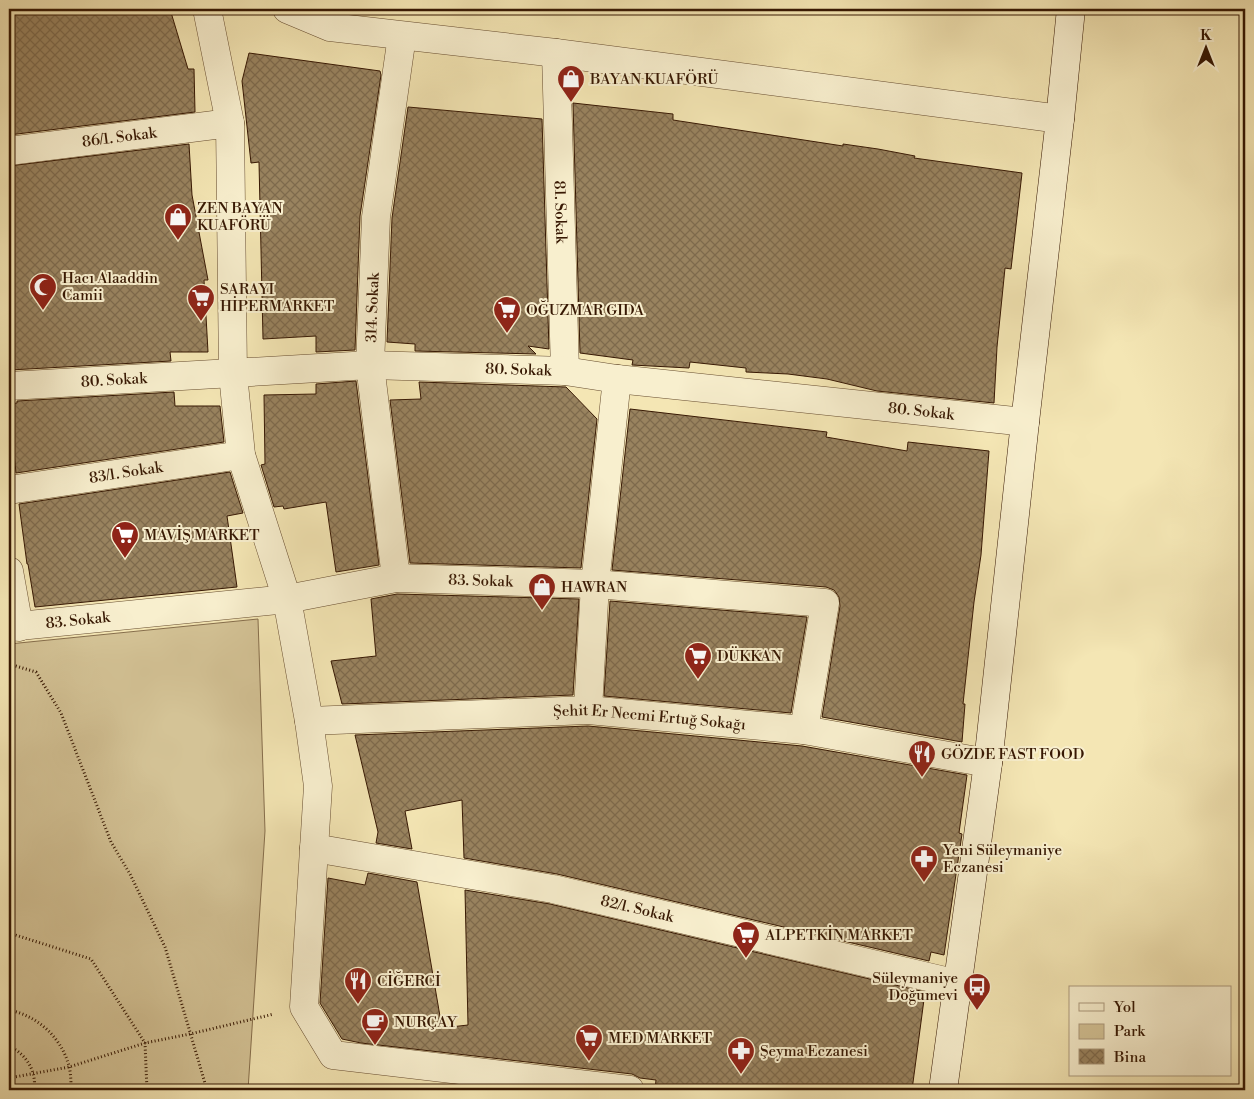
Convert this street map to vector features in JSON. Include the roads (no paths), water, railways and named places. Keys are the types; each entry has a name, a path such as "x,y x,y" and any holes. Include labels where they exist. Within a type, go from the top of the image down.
{"street":[{"path":"207,9 230,124 233,374 242,455 287,599 309,721 318,786 304,1007 333,1055 630,1090"},
{"path":"287,9 402,36 556,53 1060,119"},
{"path":"943,1090 988,763 1060,119 1070,9"},
{"name":"314. Sokak","path":"396,578 370,365 376,217 402,36"},
{"name":"81. Sokak","path":"556,53 565,371"},
{"name":"86/1. Sokak","path":"9,151 230,124"},
{"name":"80. Sokak","path":"9,386 370,365 565,371 617,379 1025,422"},
{"path":"588,710 595,584 617,379"},
{"name":"83/1. Sokak","path":"9,490 242,455"},
{"path":"9,571 14,627"},
{"name":"83. Sokak","path":"14,627 287,599 396,578 595,584 825,603 804,730"},
{"name":"Şehit Er Necmi Ertuğ Sokağı","path":"309,721 588,710 804,730 988,763"},
{"name":"82/1. Sokak","path":"314,848 553,889 958,984"}],"place":[{"name":"BAYAN KUAFÖRÜ","path":"571,103"},
{"name":"ZEN BAYAN KUAFÖRÜ","path":"178,241"},
{"name":"Hacı Alaaddin Camii","path":"43,311"},
{"name":"SARAYI HİPERMARKET","path":"201,322"},
{"name":"OĞUZMAR GIDA","path":"507,334"},
{"name":"MAVİŞ MARKET","path":"125,559"},
{"name":"HAWRAN","path":"542,611"},
{"name":"DÜKKAN","path":"698,680"},
{"name":"GÖZDE FAST FOOD","path":"922,778"},
{"name":"Yeni Süleymaniye Eczanesi","path":"924,883"},
{"name":"ALPETKİN MARKET","path":"746,959"},
{"name":"CİĞERCİ","path":"358,1005"},
{"name":"Süleymaniye Doğumevi","path":"977,1011"},
{"name":"NURÇAY","path":"375,1046"},
{"name":"MED MARKET","path":"589,1062"},
{"name":"Şeyma Eczanesi","path":"741,1075"}]}
